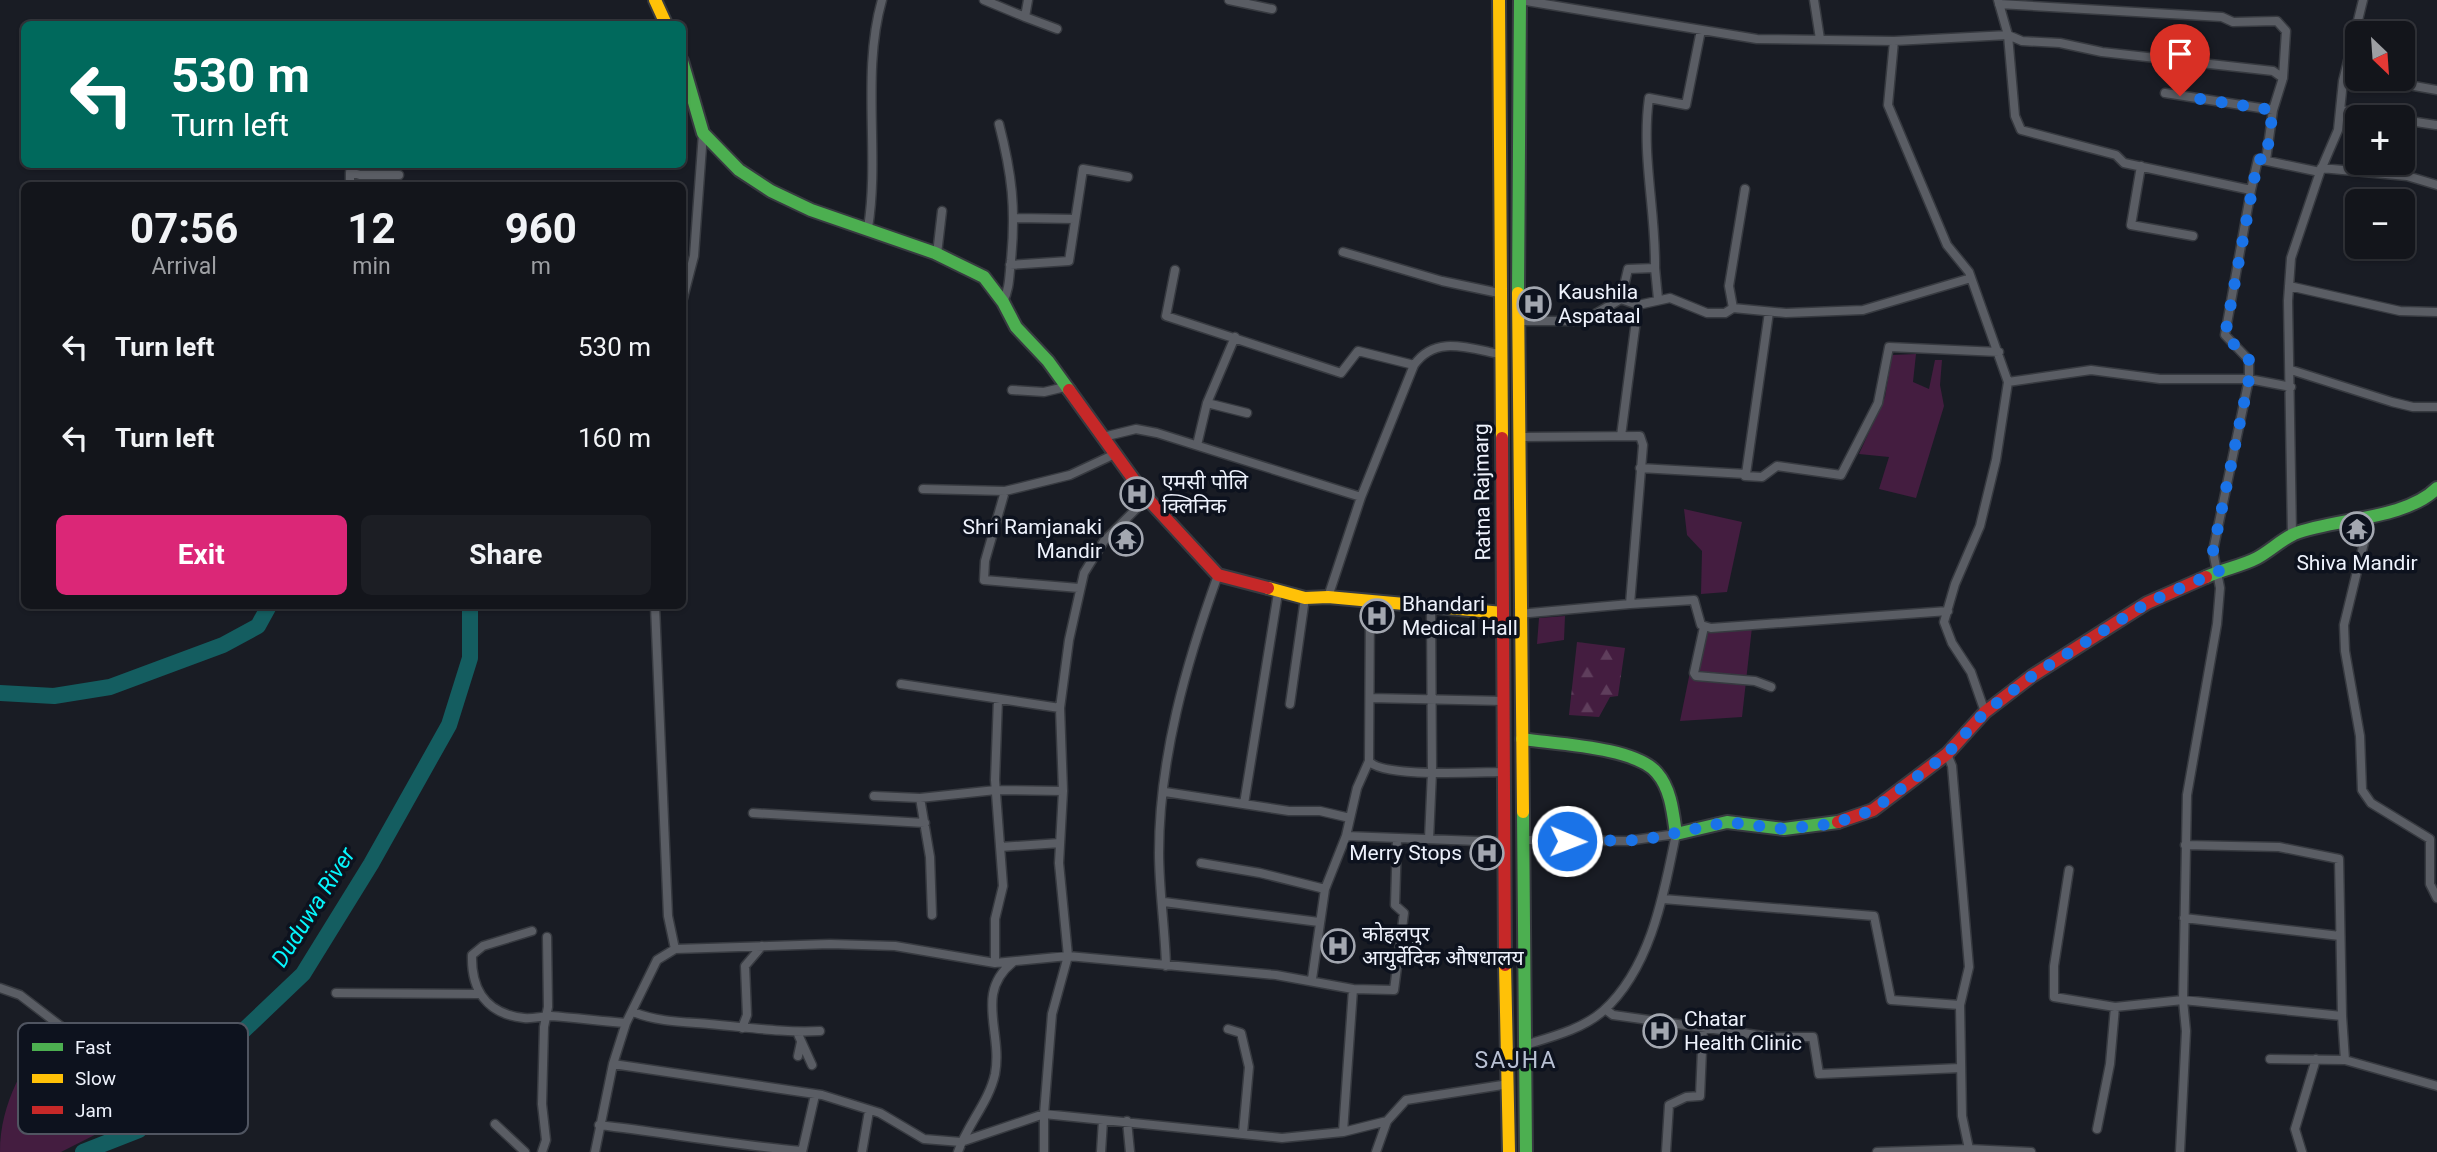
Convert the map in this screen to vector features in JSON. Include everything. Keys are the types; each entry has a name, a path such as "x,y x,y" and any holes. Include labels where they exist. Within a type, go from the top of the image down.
{"main road":[{"path":"655,0 665,21"},
{"name":"Ratna Rajmarg","path":"1499,0 1499,354 1505,1037 1509,1084 1509,1152"},
{"name":"Ratna Rajmarg","path":"1520,0 1517,167 1526,1152"},
{"path":"686,75 703,133 739,170 771,191 811,210 937,254 984,277 1003,302 1016,327 1048,361 1147,498 1217,575 1305,598 1328,597 1431,609 1503,613"},
{"path":"1522,739 1607,751 1653,767 1670,795 1676,834 1727,822 1784,829 1832,824 1873,810 1947,754 1985,712 2032,676 2147,603 2219,571 2255,559 2292,535 2334,523 2371,519 2434,493"}],"street":[{"path":"868,228 873,194 873,76 882,0"},
{"path":"984,0 1057,29"},
{"path":"1026,17 1028,0"},
{"path":"1229,0 1272,9"},
{"path":"1520,0 1757,39 1894,41 2008,35 2022,41 2060,43 2102,52 2273,71 2283,78"},
{"path":"1814,0 1821,39"},
{"path":"2111,0 2111,10"},
{"path":"2358,21 2363,0"},
{"path":"2251,190 2124,163 2116,155 2021,130 2015,116 2008,35 1999,2 2222,17 2233,22 2277,21 2286,32 2283,78 2273,110 2266,160"},
{"path":"1658,299 1656,237 1645,127 1649,98 1686,105 1701,30"},
{"path":"1894,41 1888,105 1947,245 1971,278 2008,382 1996,460 1980,526 1944,622 1952,643 1971,671 1985,712"},
{"path":"2292,535 2289,286 2291,258 2320,170 2338,130 2345,73"},
{"path":"2415,86 2437,90"},
{"path":"2165,93 2273,110"},
{"path":"2340,110 2345,111"},
{"path":"2415,122 2436,125"},
{"path":"999,124 1012,173 1015,218 1010,289 1003,302"},
{"path":"686,287 694,256 703,133"},
{"path":"2180,1152 2186,1031 2183,1000 2187,795 2217,624 2219,571 2213,551 2249,379 2249,360 2225,335 2258,159 2320,170 2407,176 2437,185"},
{"path":"2141,166 2131,225 2193,236"},
{"path":"1010,265 1069,261 1083,169 1089,167 1128,177"},
{"path":"350,182 350,172 360,176 399,176"},
{"path":"1733,308 1729,286 1745,189"},
{"path":"937,254 943,211"},
{"path":"1015,218 1075,219"},
{"path":"1343,253 1442,281 1499,293"},
{"path":"1621,299 1628,269 1656,268"},
{"path":"1175,270 1166,316 1341,373 1358,351 1414,365"},
{"path":"1520,321 1583,321 1621,299 1638,304 1670,298 1707,313 1725,313 1733,308 1769,312 1863,310 1971,278"},
{"path":"2289,286 2400,311 2437,312"},
{"path":"1621,436 1638,304"},
{"path":"1745,475 1769,312"},
{"path":"1197,445 1207,403 1235,337"},
{"path":"1328,597 1362,497 1414,365 1421,355 1441,345 1499,354"},
{"path":"1640,468 1762,477 1777,466 1842,474 1878,403 1889,347 1999,352"},
{"path":"2008,382 2091,370 2160,379 2249,379 2291,387"},
{"path":"2291,370 2392,402 2413,407 2437,407"},
{"path":"1012,390 1044,392 1065,387"},
{"path":"1207,403 1247,414"},
{"path":"1103,437 1136,429 1197,445 1362,497"},
{"path":"1521,437 1640,436 1643,445 1630,604"},
{"path":"923,489 1005,491 1070,475 1115,454"},
{"path":"1005,491 985,561 984,580 1079,588"},
{"path":"1044,1152 1044,1114 1052,1014 1068,956 1060,843 1063,791 1059,708 1079,588 1104,541 1147,498"},
{"path":"2371,519 2344,625 2345,651 2360,736 2362,790 2371,803 2430,839 2430,884 2437,898"},
{"path":"1166,966 1159,853 1173,723 1217,575"},
{"path":"1244,804 1278,593"},
{"path":"1290,704 1305,598"},
{"path":"1503,613 1520,614 1695,600 1704,627 1693,673 1696,676 1755,681 1771,687"},
{"path":"1312,979 1325,889 1346,836 1357,788 1369,761 1370,603"},
{"path":"655,609 668,916 675,949"},
{"path":"1429,839 1432,772 1431,609"},
{"path":"1704,627 1948,611"},
{"path":"901,684 1059,708"},
{"path":"1370,698 1504,701"},
{"path":"995,963 995,919 1003,886 996,790 998,699"},
{"path":"1947,754 1953,780 1969,967 1960,1005 1962,1116 1969,1149"},
{"path":"1369,761 1379,768 1432,772 1504,772"},
{"path":"874,796 920,798 996,790 1063,791"},
{"path":"1165,792 1289,811 1320,811 1350,817"},
{"path":"920,798 930,857 932,915"},
{"path":"753,813 925,823"},
{"path":"1522,840 1627,841 1676,834 1663,899 1625,986 1605,1009 1560,1034 1525,1045"},
{"path":"1346,836 1504,842"},
{"path":"595,1152 613,1064 626,1023 657,960 675,949 895,946 995,963 1068,956 1312,979 1353,989 1394,990 1404,913 1395,905 1397,839"},
{"path":"1000,847 1060,843"},
{"path":"2185,845 2279,847 2339,859 2345,1060"},
{"path":"1201,863 1260,873 1325,889"},
{"path":"2068,870 2054,966 2054,997 2115,1007 2183,1000 2342,1016"},
{"path":"1663,899 1874,916 1891,1000 1960,1005"},
{"path":"1164,902 1319,922"},
{"path":"2184,918 2340,936"},
{"path":"478,994 474,982 472,955 483,946 532,931"},
{"path":"542,1152 546,1140 542,1104 547,937"},
{"path":"742,1028 747,1015 745,966 762,946"},
{"path":"958,1152 961,1142 983,1106 995,1075 991,1002 999,974 1014,961"},
{"path":"0,988 20,995 57,1023"},
{"path":"1343,1132 1353,989"},
{"path":"336,993 478,994 506,1013 524,1018 546,1016 626,1023"},
{"path":"2097,1129 2110,1064 2115,1007"},
{"path":"1605,1009 1613,1016 1771,1037 1813,1038 1819,1074 1961,1068"},
{"path":"633,1012 648,1018 742,1028 820,1031"},
{"path":"1666,1152 1669,1105 1686,1097 1700,1096 1703,1027"},
{"path":"1228,1029 1241,1033 1249,1067 1243,1133"},
{"path":"797,1032 812,1065"},
{"path":"798,1056 801,1042"},
{"path":"2270,1059 2345,1060 2437,1086"},
{"path":"2302,1152 2295,1129 2316,1059"},
{"path":"613,1064 815,1095 880,1113 925,1139 961,1142 1044,1114 1282,1138 1343,1132 1387,1121"},
{"path":"1376,1152 1387,1121 1406,1100 1509,1084"},
{"path":"599,1125 802,1152 815,1095"},
{"path":"862,1152 869,1111"},
{"path":"1101,1152 1102,1120"},
{"path":"1127,1121 1130,1152"},
{"path":"495,1125 524,1152"},
{"path":"1877,1152 1969,1149 2031,1152"}],"green space":[{"path":"1916,354 1913,382 1929,389 1935,360 1942,360 1940,385 1944,406 1916,498 1879,489 1889,457 1859,454 1885,397 1892,355"},
{"path":"1684,509 1742,522 1727,592 1701,594 1702,551 1687,535"},
{"path":"1565,616 1564,640 1537,644 1539,618"},
{"path":"1752,627 1742,717 1680,721 1699,628"},
{"path":"1577,642 1625,648 1618,696 1610,697 1599,717 1569,715"},
{"path":"18,1080 18,1134 97,1134 61,1152 0,1152 4,1117"}],"waterway":[{"name":"Duduwa River","path":"0,693 54,696 110,687 223,645 258,626 267,609"},
{"name":"Duduwa River","path":"248,1026 303,974 371,864 449,725 470,658 470,609"},
{"name":"Duduwa River","path":"83,1152 129,1134"}],"traffic: fast":[{"path":"1518,293 1520,0"},
{"path":"686,75 703,133 739,170 771,191 811,210 935,253 984,277 1003,302 1016,327 1048,361 1069,390"},
{"path":"2206,577 2257,558 2294,534 2389,512 2423,499 2437,488"},
{"path":"1522,739 1594,748 1632,757 1647,764 1662,779 1665,786 1671,802 1676,834 1727,822 1784,829 1838,822"},
{"path":"1523,812 1526,1152"}],"traffic: slow":[{"path":"655,0 665,21"},
{"path":"1499,0 1502,438"},
{"path":"1518,293 1523,812"},
{"path":"1268,588 1305,598 1328,597 1503,613"},
{"path":"1505,965 1509,1152"}],"traffic: jam":[{"path":"1069,390 1147,498 1218,575 1268,588"},
{"path":"1502,438 1505,965"},
{"path":"1838,822 1873,810 1947,754 1985,712 2032,676 2147,603 2206,577"}],"place":[{"name":"Kaushila Aspataal","path":"1534,304"},
{"name":"एमसी पोलि क्लिनिक","path":"1137,494"},
{"name":"Shiva Mandir","path":"2357,529"},
{"name":"Shri Ramjanaki Mandir","path":"1126,539"},
{"name":"Bhandari Medical Hall","path":"1377,616"},
{"name":"Merry Stops","path":"1487,853"},
{"name":"कोहलपुर आयुर्वेदिक औषधालय","path":"1338,946"},
{"name":"Chatar Health Clinic","path":"1660,1031"}],"district":[{"name":"SAJHA","path":"1516,1060"}],"route":[{"path":"1567,841 1643,840 1727,822 1784,829 1832,824 1873,810 1947,754 1985,712 2032,676 2147,603 2219,571 2213,551 2249,379 2249,360 2243,350 2225,335 2251,190 2258,159 2266,160 2273,110 2180,96"}]}
